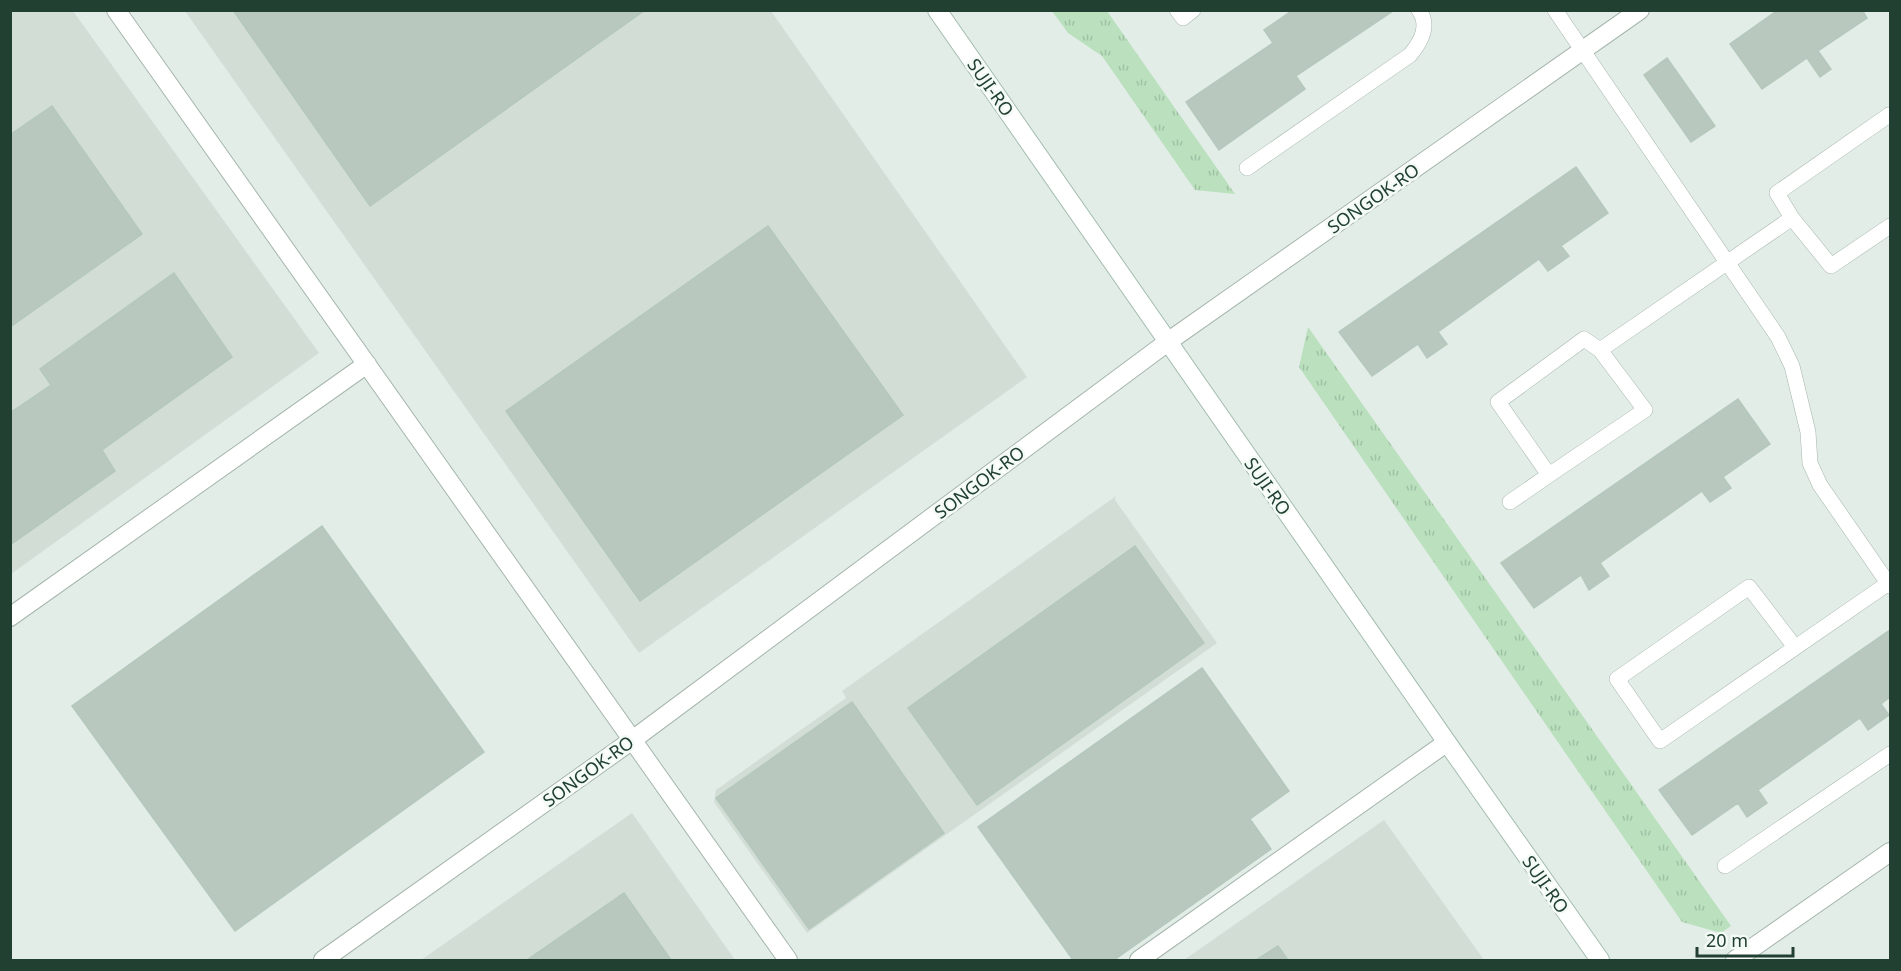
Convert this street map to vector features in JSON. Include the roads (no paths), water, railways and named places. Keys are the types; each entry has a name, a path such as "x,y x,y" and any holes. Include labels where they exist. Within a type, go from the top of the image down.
{"street":[{"path":"116,10 788,960"},
{"name":"SUJI-RO","path":"937,10 1600,960"},
{"name":"SONGOK-RO","path":"323,960 631,741 1168,341 1640,10"},
{"path":"10,617 367,364"},
{"path":"1139,960 1446,742"},
{"path":"1735,960 1890,852"}],"lane":[{"path":"1177,10 1183,18 1193,10"},
{"path":"1247,168 1410,55 1424,33 1423,17 1419,10"},
{"path":"1555,10 1778,337 1792,366 1808,432 1810,463 1820,484 1890,584 1660,741 1617,679 1749,586 1795,647"},
{"path":"1890,117 1889,115 1777,193 1792,218 1831,266 1890,226"},
{"path":"1600,350 1792,218"},
{"path":"1510,502 1645,410 1600,350 1584,339 1498,402 1549,475"},
{"path":"1725,866 1890,754"}]}
